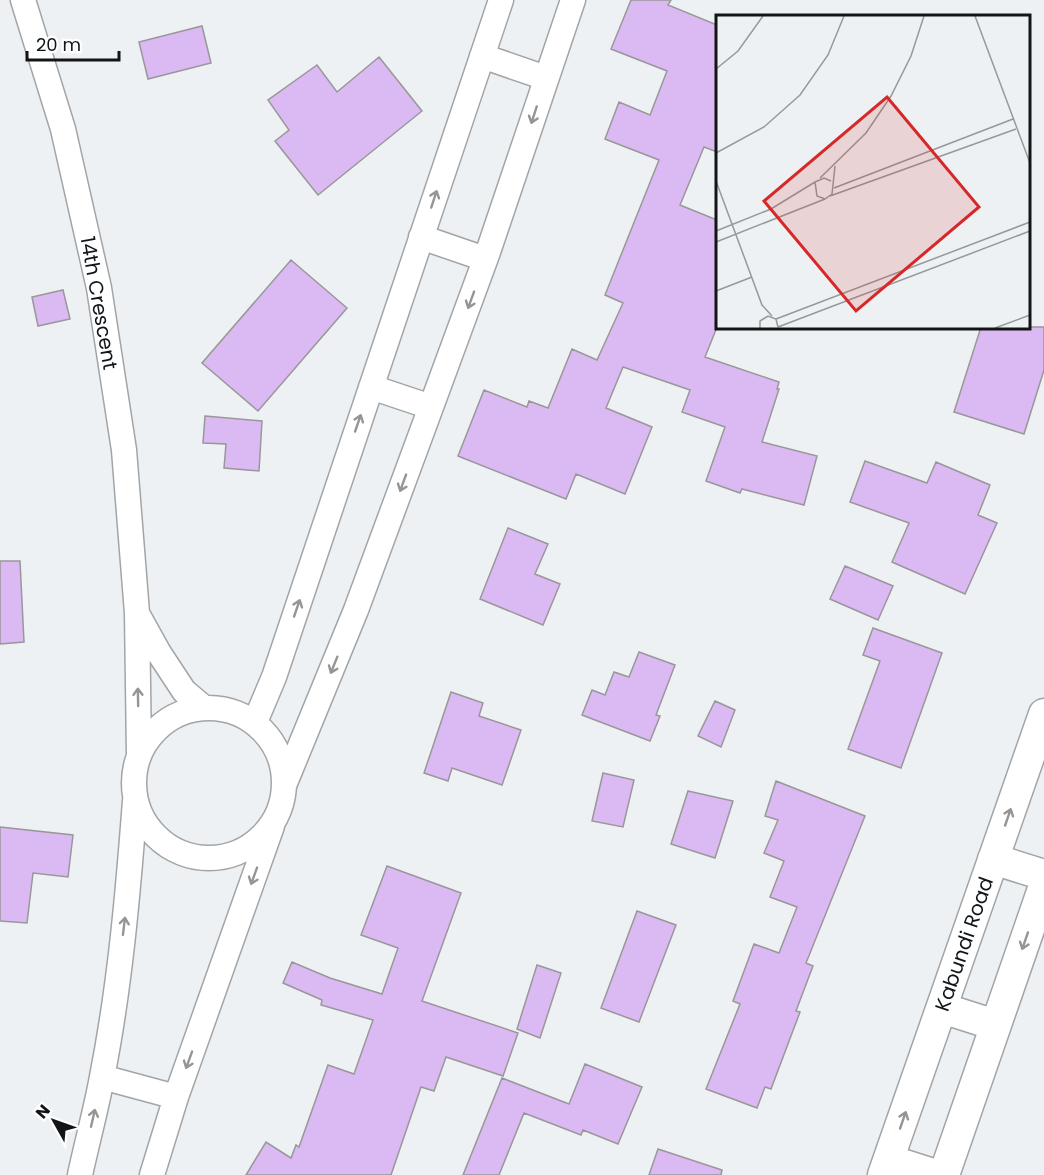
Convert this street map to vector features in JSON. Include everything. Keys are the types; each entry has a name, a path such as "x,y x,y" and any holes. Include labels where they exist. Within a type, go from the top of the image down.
{"street":[{"name":"14th Crescent","path":"23,0 63,129 99,288 124,450 137,613 139,755"},
{"path":"255,722 274,677 501,0"},
{"path":"152,1175 176,1097 281,803 285,783 356,610 431,407 485,259 573,0"},
{"path":"482,56 546,78"},
{"path":"421,237 485,259"},
{"path":"371,387 431,407"},
{"name":"14th Crescent","path":"137,613 159,653 184,691 203,707"},
{"path":"80,1175 102,1077 128,892 135,799 134,777 139,755 154,732 176,715 203,707 231,710 255,722 271,739 281,760 285,783"},
{"name":"Kabundi Road","path":"886,1168 1044,714"},
{"path":"135,799 144,821 158,838 176,851 198,857 221,857 242,850 261,837 274,821"},
{"path":"993,859 1044,875"},
{"path":"944,1175 1044,886"},
{"path":"942,1008 995,1025"},
{"path":"102,1077 176,1097"},
{"path":"886,1168 936,1175"}],"building":[{"path":"631,0 671,0 668,5 716,25 716,152 704,147 680,205 716,220 717,328 705,357 779,382 777,389 779,389 762,442 817,456 804,505 742,489 740,493 706,481 725,427 682,412 690,390 623,367 606,408 652,427 625,494 576,474 566,499 458,456 484,390 527,407 529,401 548,408 572,349 597,360 623,303 605,295 659,160 605,139 619,102 650,115 667,71 611,49"},
{"path":"202,26 211,63 148,79 139,42"},
{"path":"379,57 422,111 318,195 275,141 289,130 268,100 317,65 337,92"},
{"path":"291,260 347,308 258,411 202,363"},
{"path":"63,290 70,319 38,326 32,297"},
{"path":"1044,327 1044,370 1024,434 954,412 981,328"},
{"path":"205,416 262,421 259,471 224,468 226,444 203,443"},
{"path":"865,461 927,483 936,462 990,485 978,515 997,523 965,594 892,562 909,523 850,502"},
{"path":"508,528 548,544 535,574 560,584 543,625 480,599"},
{"path":"0,561 20,561 24,642 0,644"},
{"path":"845,566 893,586 878,620 830,599"},
{"path":"873,628 942,653 901,768 848,749 880,661 863,655"},
{"path":"639,652 675,665 656,715 660,716 650,741 582,715 592,690 605,695 614,672 629,677"},
{"path":"451,692 483,703 479,716 521,730 502,785 452,768 448,781 424,773"},
{"path":"715,701 735,710 721,747 698,736"},
{"path":"603,773 634,780 623,827 592,821"},
{"path":"776,781 865,816 806,963 813,966 796,1011 800,1012 771,1089 765,1087 757,1108 706,1089 740,1004 733,1001 754,944 779,953 797,907 770,897 784,861 764,853 778,820 765,816"},
{"path":"688,791 733,801 715,858 671,844"},
{"path":"0,827 73,835 68,877 33,873 27,923 0,921"},
{"path":"387,866 461,893 422,1001 518,1033 503,1076 446,1057 434,1091 421,1087 391,1175 246,1175 266,1142 291,1158 296,1145 299,1147 328,1065 354,1074 373,1020 321,1005 322,1000 283,983 292,962 330,978 382,994 398,948 361,935"},
{"path":"637,911 676,925 639,1022 601,1008"},
{"path":"537,965 561,973 540,1038 517,1029"},
{"path":"585,1064 642,1087 618,1144 583,1130 581,1135 524,1113 499,1175 463,1175 502,1078 569,1104"},
{"path":"658,1149 722,1170 721,1175 649,1175"}]}
